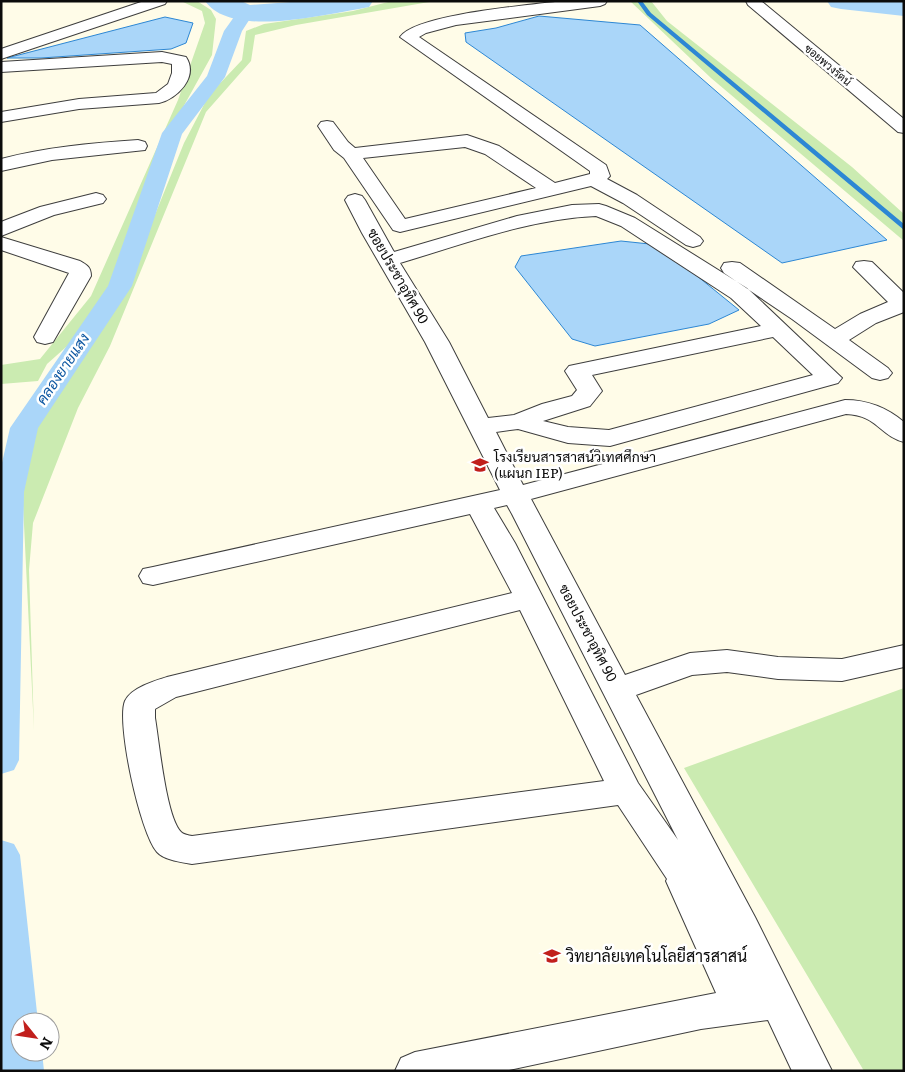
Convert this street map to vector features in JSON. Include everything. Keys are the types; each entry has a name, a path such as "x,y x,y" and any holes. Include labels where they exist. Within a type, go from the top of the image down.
{"street":[{"path":"1,43 128,1"},
{"path":"372,233 594,180 600,176 599,169 408,37 420,30 455,20 600,1"},
{"name":"ซอยพวงรัตน์","path":"753,2 904,128"},
{"path":"1,54 154,4"},
{"path":"1,67 118,58 162,57 180,61 182,68 176,88 169,95 159,98 79,104 1,117"},
{"path":"327,126 341,146 351,154 400,226"},
{"path":"351,154 467,141 492,150 551,189"},
{"path":"1,165 22,159 79,150 138,146"},
{"path":"594,180 630,199 834,339 880,373"},
{"path":"1,230 55,207 96,199"},
{"name":"ซอยประชาอุทิศ 90","path":"356,200 372,233 437,342 742,928 760,1004 812,1071"},
{"path":"388,260 517,222 572,211 599,210 628,222 739,293 830,378 610,438 568,435 518,422"},
{"path":"1,243 80,270 80,276 45,336"},
{"path":"834,339 864,319 904,305 864,267"},
{"path":"480,426 518,422 551,409 581,401 590,391 576,371 778,329"},
{"path":"153,576 478,504 845,407 861,406 870,409 904,435"},
{"path":"415,1071 701,1012 760,1004 677,866 626,791 478,504"},
{"path":"528,598 434,624 167,688 149,697 140,704 139,718 155,816 168,841 178,847 192,850 626,791"},
{"path":"618,689 690,664 727,661 778,668 842,670 904,656"},
{"path":"677,866 742,928"}],"green space":[{"path":"181,1 197,1 211,10 216,19 212,55 176,120 110,295 74,340 47,364 38,381 1,384 1,365 40,359 91,296 178,100 205,23 202,11"},
{"path":"392,1 435,1 296,25 255,35 251,61 206,112 110,346 78,408 33,523 29,570 34,730 23,504 24,456 36,426 129,279 184,143 209,95 242,60 246,31 264,24 353,11"},
{"path":"630,1 651,1 667,21 852,167 904,214 904,241 711,78"},
{"path":"904,688 904,1071 864,1071 684,768"}],"water":[{"path":"539,16 640,25 887,240 782,263 466,42 465,33 496,28"},
{"path":"165,17 193,23 186,43 171,49 41,58 7,58"},
{"path":"621,241 659,245 739,310 709,324 595,346 572,339 515,267 521,256"}],"waterway":[{"path":"219,1 245,14 289,12 359,1"},
{"path":"639,1 649,14 904,228"},
{"path":"841,1 904,8"},
{"name":"คลองยายแสง","path":"1,760 10,492 24,428 120,286 172,133 216,77 233,31 245,14"},
{"name":"คลองยายแสง","path":"1,855 22,1071"}],"place":[{"name":"โรงเรียนสารสาสน์วิเทศศึกษา (แผนก IEP)","path":"480,465"},
{"name":"วิทยาลัยเทคโนโลยีสารสาสน์","path":"552,956"}]}
